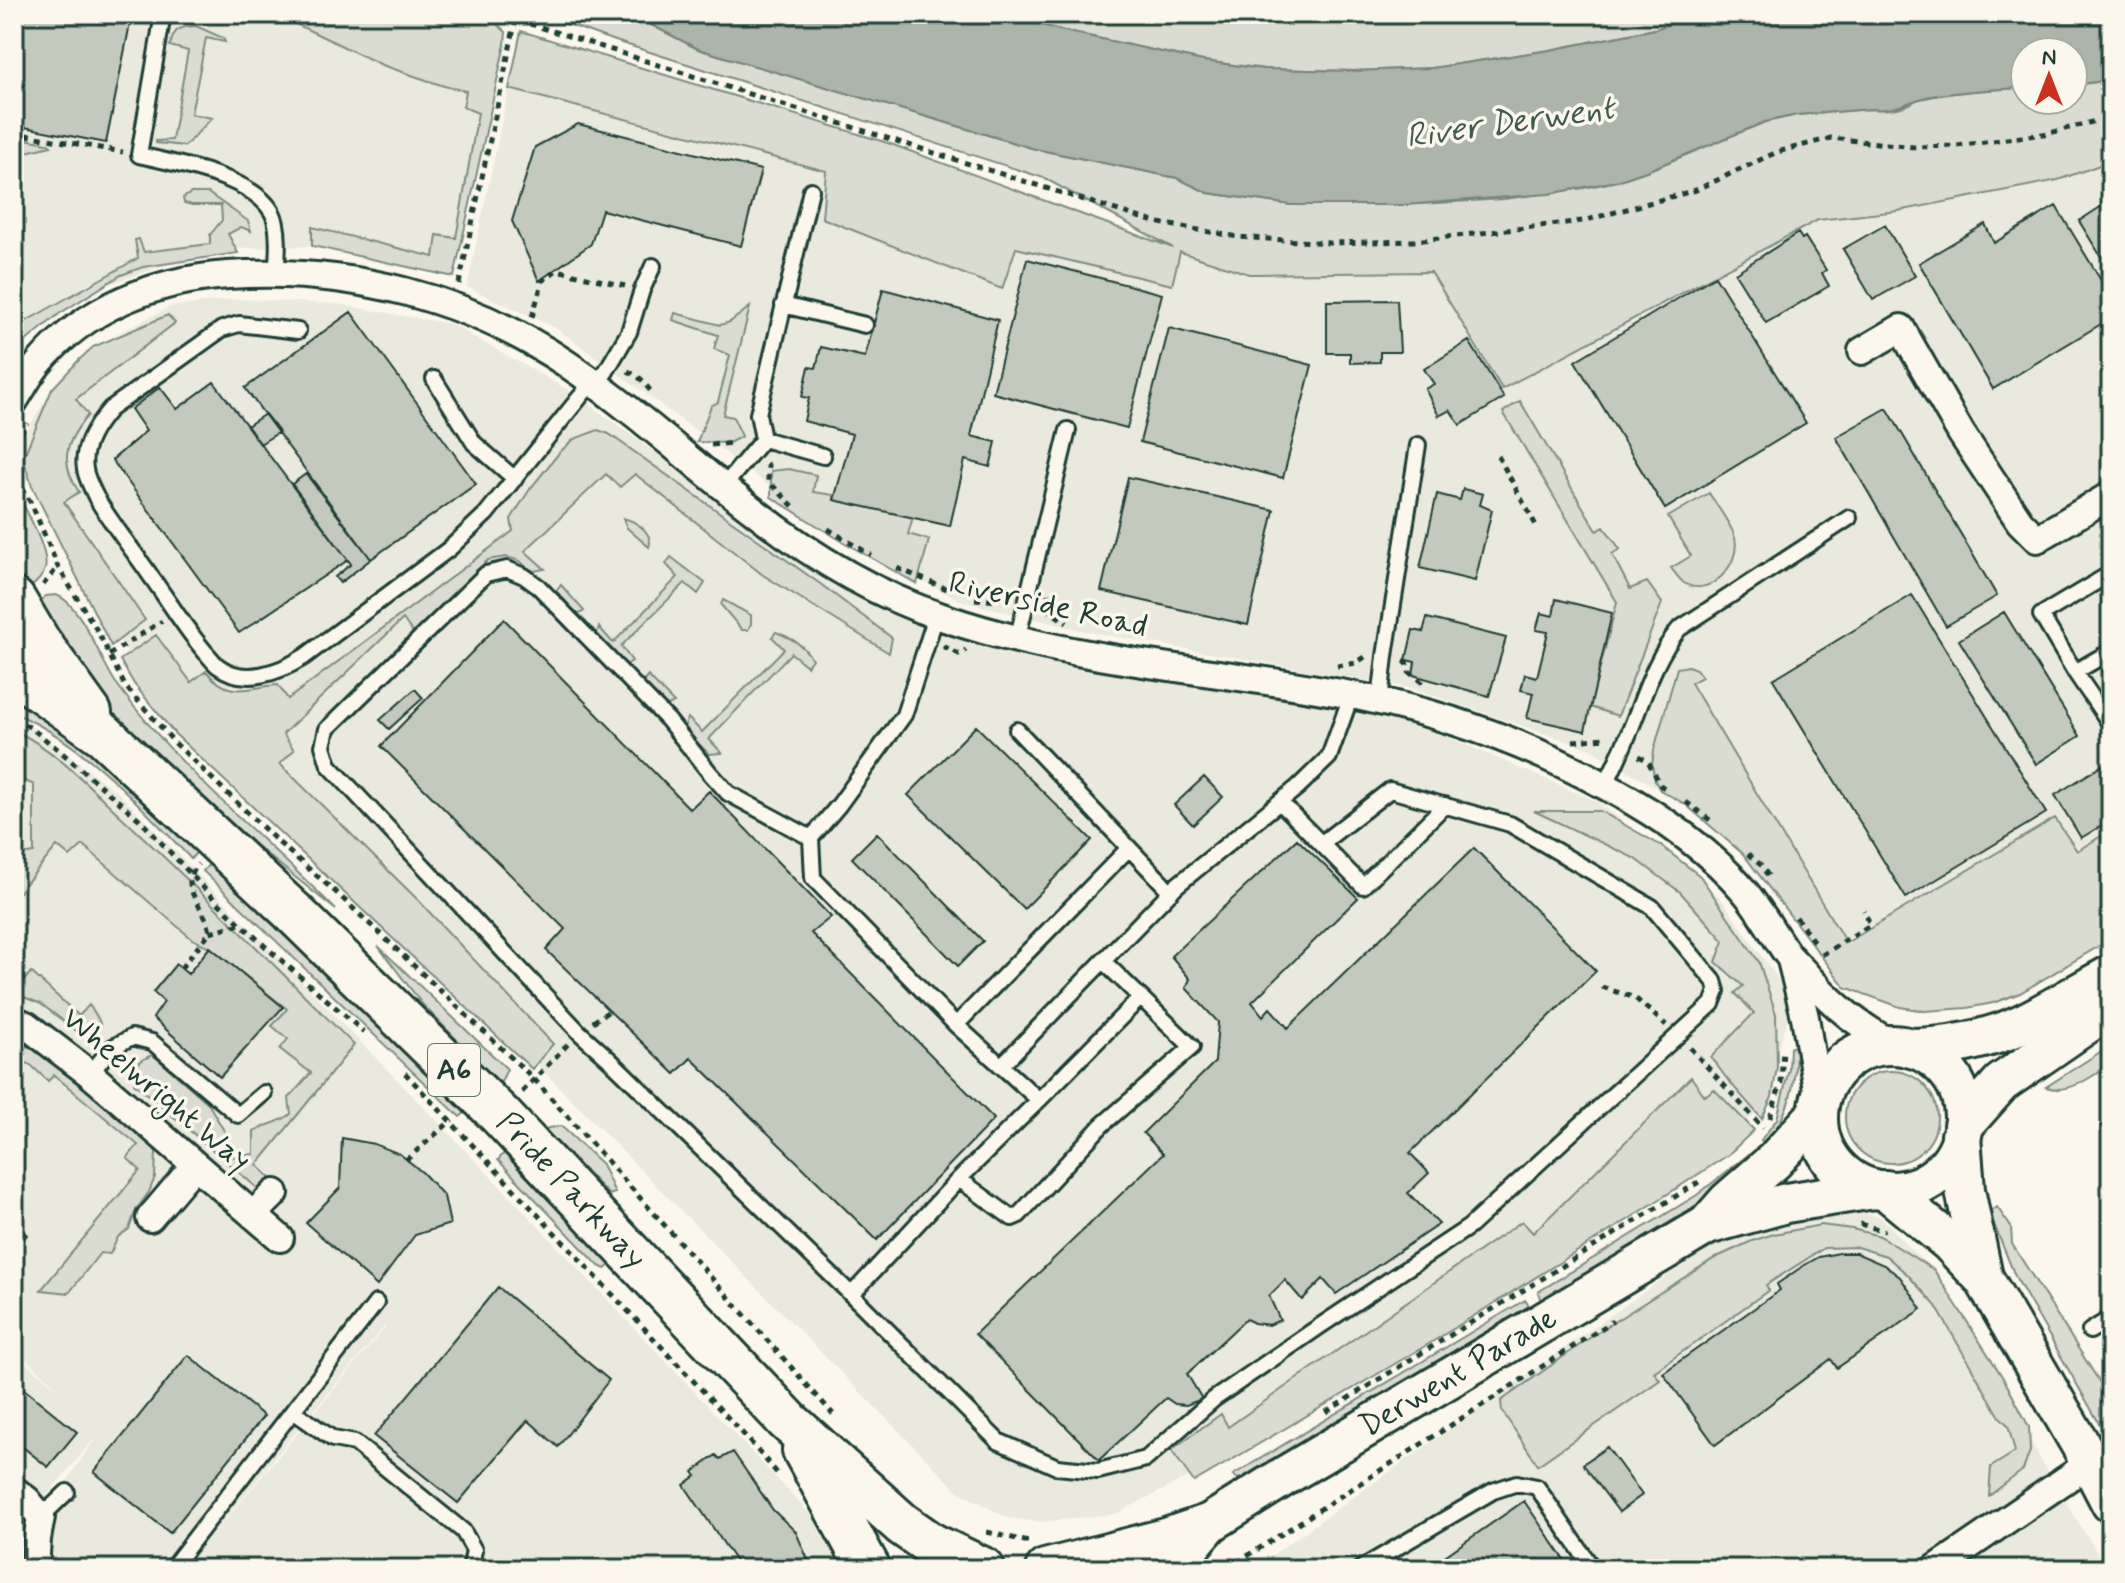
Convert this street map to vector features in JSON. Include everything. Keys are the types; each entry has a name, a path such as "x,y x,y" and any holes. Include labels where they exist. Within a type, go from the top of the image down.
{"main road":[{"name":"Pride Parkway","path":"14,600 39,642 104,735"},
{"name":"Pride Parkway","path":"14,673 104,735 292,911 500,1115 788,1421 902,1524 932,1545 984,1550"},
{"name":"Pride Parkway","path":"788,1421 869,1569"}],"street":[{"name":"Riverside Road","path":"14,383 76,329 104,310 129,297 190,279 276,273 362,281 411,292 458,290 530,326 593,382 778,530 832,565 936,616 1017,640 1089,655 1380,701 1495,737 1605,786 1660,818 1712,859 1805,960 1829,1000 1864,1029 1903,1046"},
{"path":"1862,351 1901,328 1961,433 2020,522 2037,539 2111,496"},
{"name":"Riverside Road","path":"14,401 35,367"},
{"name":"Riverside Road","path":"1805,960 1805,1017 1819,1107"},
{"path":"2111,975 2006,1030 1966,1041 1864,1050 1846,1061 1831,1076 1819,1107 1822,1143 1839,1169 1855,1181 1880,1190 1941,1234 1984,1279 2111,1503"},
{"path":"1880,1190 1915,1186 1933,1177 1954,1155 1962,1131 2001,1083 2111,1007"},
{"name":"Wheelwright Way","path":"14,1020 26,1025 90,1074 280,1238"},
{"path":"1903,1046 1938,1062 1952,1077 1963,1106 1965,1190 1984,1279"},
{"name":"Derwent Parade","path":"1707,1225 1728,1201 1780,1155 1819,1107"},
{"path":"150,1218 195,1165"},
{"name":"Derwent Parade","path":"1042,1554 1166,1538 1210,1523 1707,1225 1786,1203 1880,1190"},
{"name":"Wheelwright Way","path":"253,1215 275,1193"},
{"path":"1935,1569 2090,1463"},
{"path":"14,1490 41,1517 35,1569"},
{"name":"Derwent Parade","path":"1171,1569 1210,1523"}],"lane":[{"path":"163,14 139,155 215,173 260,198 273,214 278,257 276,273"},
{"path":"724,486 763,439 758,414 811,190"},
{"path":"298,331 239,324 222,329 110,409 100,420 85,452 85,469 97,497 176,613 219,667 240,675 257,677 291,665 449,549 486,514 593,382 605,373 629,332 653,266"},
{"path":"783,305 865,325"},
{"path":"434,379 474,443 515,479"},
{"path":"1017,640 1068,430"},
{"path":"763,439 823,456"},
{"path":"1380,701 1418,445"},
{"path":"1605,786 1652,672 1665,646 1679,629 1849,518"},
{"path":"811,838 728,793 668,720 539,587 507,569 486,574 327,729 323,746 329,765 580,1033 852,1294 998,1441 1057,1467 1098,1471 1146,1459 1214,1399 1469,1227 1712,1004 1717,991 1714,981 1652,907 1510,824 1390,790 1322,843"},
{"path":"2103,578 2041,615 2111,725"},
{"path":"936,616 904,715 839,805 811,838 813,878 956,1025 1039,1100"},
{"path":"2075,672 2111,651"},
{"path":"1001,1066 1171,892 1329,757 1351,696"},
{"path":"1017,730 1171,892"},
{"path":"1280,802 1363,886 1445,805"},
{"path":"956,1025 1129,848"},
{"path":"959,1179 1012,1218 1019,1215 1102,1125 1192,1047 1103,961"},
{"path":"852,1294 959,1179 1140,998"},
{"path":"90,1074 111,1048 132,1037 152,1042 238,1115 264,1093"},
{"path":"171,1569 376,1303"},
{"path":"2090,1331 2111,1318"},
{"path":"293,1411 333,1439 355,1443 463,1531 474,1550 468,1569"},
{"path":"1360,1569 1493,1491 1517,1483 1537,1487 1593,1569"},
{"path":"41,1517 67,1492"}],"path":[{"path":"495,14 520,18 1154,222 1238,237 1329,243 1414,241 1583,221 1696,190 1777,152 1831,138 1914,147 1957,146 2050,133 2111,117"},
{"path":"458,290 520,18"},
{"path":"14,133 139,155"},
{"path":"530,326 543,280 557,270 642,290"},
{"path":"520,308 530,326"},
{"path":"530,326 544,318"},
{"path":"612,360 641,379 661,403"},
{"path":"701,438 711,444 740,442 750,456 768,465 768,481 799,512"},
{"path":"1498,456 1538,529"},
{"path":"14,479 19,482 32,505 58,567 125,686 174,742 534,1079 834,1414"},
{"path":"824,527 873,556"},
{"path":"885,563 957,593"},
{"path":"971,599 997,601 1015,585 1050,595 1050,611 1069,624"},
{"path":"109,655 176,613"},
{"path":"1328,667 1356,663 1372,653 1406,662 1409,672 1428,688"},
{"path":"14,718 60,751 139,819 241,924 365,1033"},
{"path":"1563,737 1576,742 1605,737 1648,761 1661,786 1671,793"},
{"path":"1682,799 1712,822"},
{"path":"210,932 209,922 190,886 190,873 218,842"},
{"path":"1742,848 1762,866 1770,879"},
{"path":"1805,960 1870,925 1864,910"},
{"path":"1796,916 1805,960"},
{"path":"181,968 210,932 241,924"},
{"path":"1805,960 1830,965"},
{"path":"469,1143 580,1033 609,1011"},
{"path":"1757,1137 1772,1115 1781,1083 1783,1044"},
{"path":"404,1071 785,1482"},
{"path":"1720,1083 1763,1128"},
{"path":"406,1160 452,1120"},
{"path":"1324,1413 1703,1180"},
{"path":"1227,1569 1616,1318"},
{"path":"984,1550 1025,1541 1042,1554"}],"shaded area":[{"path":"14,14 275,14 382,65 466,91 478,112 456,238 437,236 434,257 454,277 312,246 213,249 60,301 14,328"},
{"path":"275,14 465,14 496,23 506,32 454,277 312,246 312,227 434,257 437,235 456,238 478,113 463,107 466,91 382,65"},
{"path":"540,14 630,14 698,49 1035,149 1177,178 1208,193 1291,205 1403,205 1504,199 1584,188 1649,170 1765,122 1797,115 1895,108 1916,100 1957,93 2009,89 2009,116 2089,116 2089,83 2111,80 2111,161 2058,180 1898,211 1818,220 1502,389 1431,272 1249,274 1180,252 1172,285 1016,248 1002,289 822,218 826,171 509,89 521,31 888,143 1173,248 1044,178"},
{"path":"1002,14 1701,14 1655,29 1550,50 1432,68 1353,71 1264,69 1203,61"},
{"path":"196,26 223,38 225,42 206,38 191,114 212,118 185,146 156,143 172,140 188,51 170,46 172,40 178,30"},
{"path":"521,31 888,143 1180,252 1249,274 1431,272 1502,389 1818,220 1898,211 2058,180 2111,161 2111,939 2020,993 1993,1003 1925,1011 1900,1007 1845,987 1743,854 1685,804 1590,749 1410,688 1089,632 965,602 837,539 556,328 467,287"},
{"path":"14,137 47,143 51,146 14,155"},
{"path":"191,193 208,193 248,221 251,231 241,227 228,234 238,253 143,267 121,275 59,314 14,351 14,328 138,258 135,240 139,239 144,252 210,244 210,235 222,220 221,205 184,203 183,198"},
{"path":"235,299 337,304 451,324 570,391 813,566 958,634 1386,710 1598,802 1720,897 1793,1000 1760,1111 1631,1207 1317,1410 1116,1514 1042,1522 1008,1518 958,1491 225,749 143,686 74,549 40,469 19,444 42,406 115,335 169,307"},
{"path":"750,307 723,415 733,417 742,436 729,443 697,442 711,406 718,402 730,355 714,349 718,335 673,320 675,313 720,325 730,322"},
{"path":"168,315 175,323 76,399 88,415 74,434 67,452 69,471 79,492 64,502 145,620 111,646 32,486 23,458 52,389 79,360 93,347"},
{"path":"1520,401 1597,531 1604,527 1620,549 1612,554 1630,589 1647,582 1662,603 1618,716 1590,707 1617,602 1503,412"},
{"path":"598,430 609,434 892,638 889,653 763,575 635,474 620,487 606,474 525,551 545,569 534,571 520,561 506,557 488,560 413,633 403,619 283,734 294,750 280,764 418,900 553,1044 532,1069 175,734 134,684 120,660 156,635 191,682 206,671 231,689 278,685 288,699 513,531 511,519 559,453 574,439"},
{"path":"789,469 816,475 813,492 834,495 834,500 913,517 908,534 929,540 917,584 771,497 771,471"},
{"path":"14,490 35,529 46,562 42,575 29,589 26,583 21,585 14,569"},
{"path":"1709,493 1731,527 1736,548 1722,576 1713,583 1694,587 1684,583 1671,568 1691,556 1668,517"},
{"path":"623,518 643,528 649,537 649,547 627,528"},
{"path":"671,557 705,583 698,594 685,583 621,646 632,661 626,665 596,636 599,627 613,643 678,577 666,564"},
{"path":"561,585 584,611 578,615 556,591"},
{"path":"56,595 74,609 116,683 167,745 336,910 228,823 116,719 75,671 36,609 45,596"},
{"path":"723,600 751,615 748,630 742,630 721,605"},
{"path":"776,632 796,642 812,659 807,666 791,653 709,739 722,753 709,754 684,729 688,718 702,732 784,649 772,637"},
{"path":"1688,666 1696,669 1702,677 1691,683 1846,943 2055,818 2077,851 2111,830 2111,939 2020,993 1967,1008 1925,1011 1900,1007 1845,987 1743,854 1685,804 1660,790 1655,781 1652,765 1654,750 1677,668"},
{"path":"648,676 674,703 666,707 645,688 643,682"},
{"path":"14,689 30,698 200,848 191,859 131,797 87,758 40,725 14,713"},
{"path":"14,719 21,720 119,793 501,1187 830,1535 854,1569 29,1569 17,1556 98,1434 14,1535 14,1354 65,1394 14,1348","holes":["385,1328 199,1552 278,1454"]},
{"path":"14,730 60,760 87,784 354,1045 257,1165 272,1179 262,1192 134,1083 135,1073 143,1059 153,1055 208,1103 227,1136 231,1157 254,1154 254,1131 291,1114 289,1098 311,1073 280,1049 288,1039 272,1026 287,1009 210,947 192,939 83,845 70,857 57,846 14,898 14,856 34,853 34,785 14,776"},
{"path":"1534,811 1600,811 1660,845 1700,876 1759,962 1776,1014 1777,1067 1772,1097 1762,1119 1711,1057 1754,1013 1735,993 1743,986 1716,962 1724,941 1680,892 1636,859"},
{"path":"213,860 473,1106 460,1117 203,871"},
{"path":"378,946 507,1069 500,1084 423,1005"},
{"path":"31,972 79,1016 89,1005 100,1023 99,1031 91,1038 83,1036 41,1004 14,993 14,977 22,983"},
{"path":"14,1043 46,1056 65,1069 150,1143 156,1152 155,1177 129,1229 118,1237 110,1254 100,1253 69,1293 41,1290 140,1170 127,1158 138,1145 54,1075 48,1081 32,1066 14,1056"},
{"path":"1796,1045 1790,1098 1781,1121 1766,1145 1761,1140 1777,1119 1789,1069 1790,1048"},
{"path":"2111,1045 2111,1064 2096,1074 2072,1086 2046,1087"},
{"path":"1891,1071 1909,1075 1923,1085 1933,1099 1937,1117 1933,1135 1923,1149 1909,1159 1891,1163 1873,1159 1859,1149 1849,1135 1845,1117 1849,1099 1859,1085 1873,1075"},
{"path":"1691,1077 1705,1096 1714,1089 1754,1130 1728,1155 1432,1342 1194,1482 1171,1450 1221,1414 1228,1427 1522,1221 1533,1233"},
{"path":"561,1126 602,1164 615,1193 609,1195 544,1129"},
{"path":"506,1151 608,1259 609,1266 605,1269 599,1266 498,1160"},
{"path":"1748,1155 1752,1157 1696,1206 1541,1301 1538,1292 1697,1195"},
{"path":"1997,1207 2011,1227 2012,1244 2111,1400 2111,1444 2015,1276 1989,1212"},
{"path":"1847,1210 1881,1217 1918,1256 1990,1364 2044,1466 2107,1569 1252,1569 1726,1234"},
{"path":"1821,1225 1880,1236 1934,1270 2005,1381 2029,1427 2030,1451 2023,1470 1989,1496 1991,1467 2015,1452 2008,1425 2000,1417 1936,1306 1886,1256 1857,1247 1824,1248 1766,1285 1769,1290 1654,1372 1660,1380 1538,1465 1502,1411 1501,1401 1598,1332 1715,1258 1774,1234"},
{"path":"1525,1300 1529,1306 1244,1477 1238,1479 1233,1475"}],"water":[{"name":"River Derwent","path":"630,14 1002,14 1203,61 1264,69 1353,71 1432,68 1550,50 1655,29 1701,14 2111,14 2111,80 2089,83 2089,36 2009,36 2009,89 1943,94 1888,109 1797,115 1765,122 1617,181 1549,194 1403,205 1291,205 1208,193 1177,178 1035,149 698,49"}],"building":[{"path":"14,14 132,14 106,143 14,125"},
{"path":"578,124 761,170 741,246 602,210 591,244 539,281 512,221 535,147"},
{"path":"2111,200 2111,273 2079,221"},
{"path":"2056,206 2111,297 2111,318 1993,389 1919,263 1985,224 1994,243"},
{"path":"1885,225 1915,276 1873,300 1843,249"},
{"path":"1798,233 1802,239 1805,237 1826,270 1822,273 1829,286 1766,323 1735,273"},
{"path":"1027,259 1162,294 1127,428 993,393"},
{"path":"1715,276 1806,423 1665,509 1575,361"},
{"path":"883,289 998,320 971,436 996,442 990,467 965,460 950,526 834,500 852,434 804,421 809,398 802,397 809,367 816,368 821,347 865,357"},
{"path":"1397,300 1400,352 1380,352 1380,362 1350,363 1350,353 1327,353 1327,301"},
{"path":"351,312 476,484 371,559 245,388"},
{"path":"1169,328 1312,365 1283,478 1140,442"},
{"path":"1469,341 1504,398 1460,425 1450,410 1439,416 1425,389 1434,384 1424,369"},
{"path":"214,382 348,560 239,633 112,460 146,431 131,409 160,387 177,409"},
{"path":"1887,408 1997,596 1946,626 1836,437"},
{"path":"265,414 279,432 260,444 247,426"},
{"path":"306,474 371,559 340,583 335,577 351,564 292,484"},
{"path":"1128,477 1274,510 1248,625 1101,591"},
{"path":"1463,489 1483,494 1480,505 1492,510 1475,581 1420,568 1437,494 1460,500"},
{"path":"1912,595 2046,813 1906,898 1773,679"},
{"path":"1556,599 1612,613 1585,731 1527,718 1533,693 1521,690 1525,674 1537,677 1548,632 1536,630 1541,613 1553,616"},
{"path":"2004,612 2080,736 2036,764 1959,640"},
{"path":"1427,618 1506,638 1489,696 1413,675 1415,662 1406,660 1413,630 1423,632"},
{"path":"504,619 690,809 709,791 831,917 811,933 994,1119 877,1240 691,1058 675,1074 546,950 565,929 381,746"},
{"path":"415,689 423,698 389,729 380,720"},
{"path":"976,726 1092,840 1024,909 908,795"},
{"path":"2111,760 2111,820 2081,838 2055,795"},
{"path":"1204,777 1223,797 1193,825 1174,805"},
{"path":"877,833 983,941 958,966 852,858"},
{"path":"1297,839 1358,898 1252,1002 1263,1016 1270,1008 1288,1028 1474,848 1596,971 1410,1153 1429,1173 1408,1193 1439,1224 1336,1294 1323,1279 1302,1300 1285,1280 1269,1296 1280,1320 1269,1325 1246,1319 1187,1374 1202,1399 1186,1405 1175,1404 1166,1398 1099,1460 975,1334 1163,1154 1143,1133 1215,1062 1218,1022 1186,988 1190,979 1171,956"},
{"path":"210,947 283,1007 220,1077 153,1018 164,1002 153,992 176,964 188,974"},
{"path":"342,1138 374,1144 400,1154 444,1196 450,1224 415,1235 377,1286 306,1223 340,1188"},
{"path":"14,1224 27,1235 14,1251"},
{"path":"1856,1253 1884,1265 1900,1277 1922,1309 1837,1368 1831,1359 1715,1445 1663,1373 1780,1290 1777,1284 1803,1266 1819,1257"},
{"path":"498,1287 609,1380 558,1447 528,1420 458,1503 374,1436"},
{"path":"188,1355 264,1416 170,1533 94,1472"},
{"path":"14,1381 77,1432 48,1467 14,1440"},
{"path":"1607,1447 1642,1495 1619,1512 1583,1464"},
{"path":"733,1452 773,1510 796,1532 812,1569 741,1569 684,1485 696,1476 693,1472 716,1455 720,1459"},
{"path":"1524,1501 1571,1569 1426,1569"}]}
